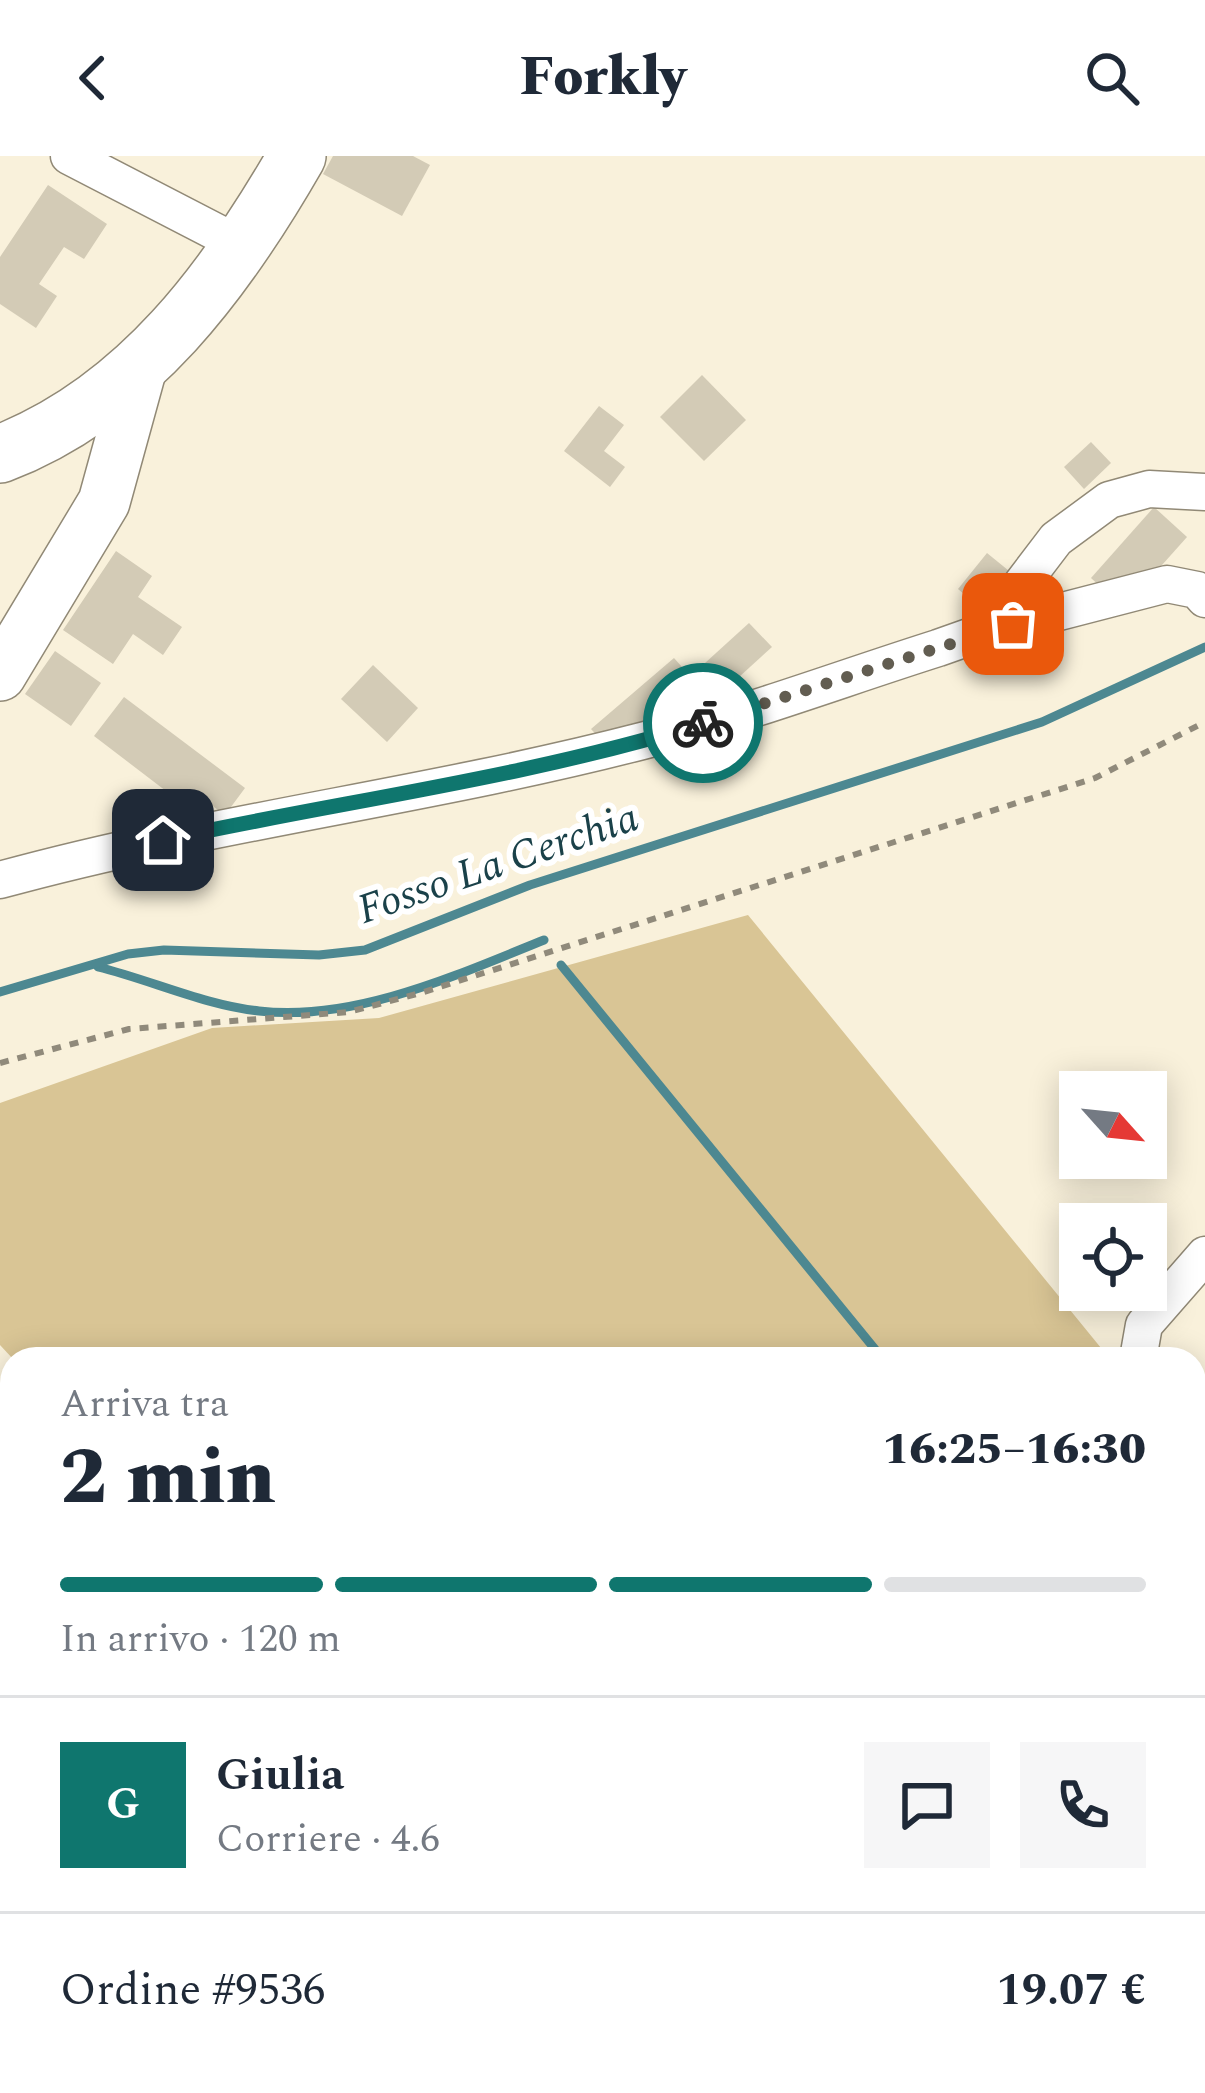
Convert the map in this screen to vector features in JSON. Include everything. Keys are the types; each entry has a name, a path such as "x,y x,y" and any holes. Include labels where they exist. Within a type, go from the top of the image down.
{"main road":[{"path":"0,454 81,408 142,364 197,308 244,248 297,156"}],"street":[{"path":"69,156 244,248"},
{"path":"0,675 104,502 142,364"},
{"path":"986,631 1056,539 1109,500 1149,489 1205,492"},
{"path":"0,880 182,836 370,802 645,741 986,631 1167,584 1197,590 1205,599"},
{"path":"1140,1347 1144,1325 1205,1255"}],"path":[{"path":"0,1063 129,1029 350,1012 424,992 1095,778 1205,722"}],"shaded area":[{"path":"748,915 1059,1296 1059,1311 1071,1311 1100,1347 2,1347 0,1103 212,1028 379,1018"}],"building":[{"path":"333,156 413,156 430,165 402,216 323,174"},
{"path":"48,185 107,224 84,259 64,247 39,284 57,296 36,328 0,304 0,257"},
{"path":"702,375 746,420 704,461 660,417"},
{"path":"599,406 624,425 604,451 625,467 610,487 564,451"},
{"path":"1091,442 1111,463 1084,489 1064,467"},
{"path":"1154,507 1187,537 1154,574 1103,589 1091,578"},
{"path":"116,551 152,576 138,597 182,627 163,655 133,634 113,664 63,630"},
{"path":"987,553 1019,579 983,622 966,608 972,601 958,589"},
{"path":"749,623 772,647 716,698 694,673"},
{"path":"55,651 101,683 71,726 25,694"},
{"path":"674,658 713,702 693,719 675,726 664,714 636,736 605,744 591,729"},
{"path":"373,665 418,708 387,742 341,699"},
{"path":"124,697 245,788 225,815 210,804 200,817 94,736"}],"waterway":[{"name":"Fosso La Cerchia","path":"0,992 128,954 164,950 319,955 365,950 530,885 1042,722 1205,647"},
{"path":"98,967 218,1003 295,1013 404,993 544,940"},
{"path":"561,965 873,1347"}],"way so far":[{"path":"703,723 1013,624"}],"route":[{"path":"163,840 370,802 645,741 703,723"}]}
